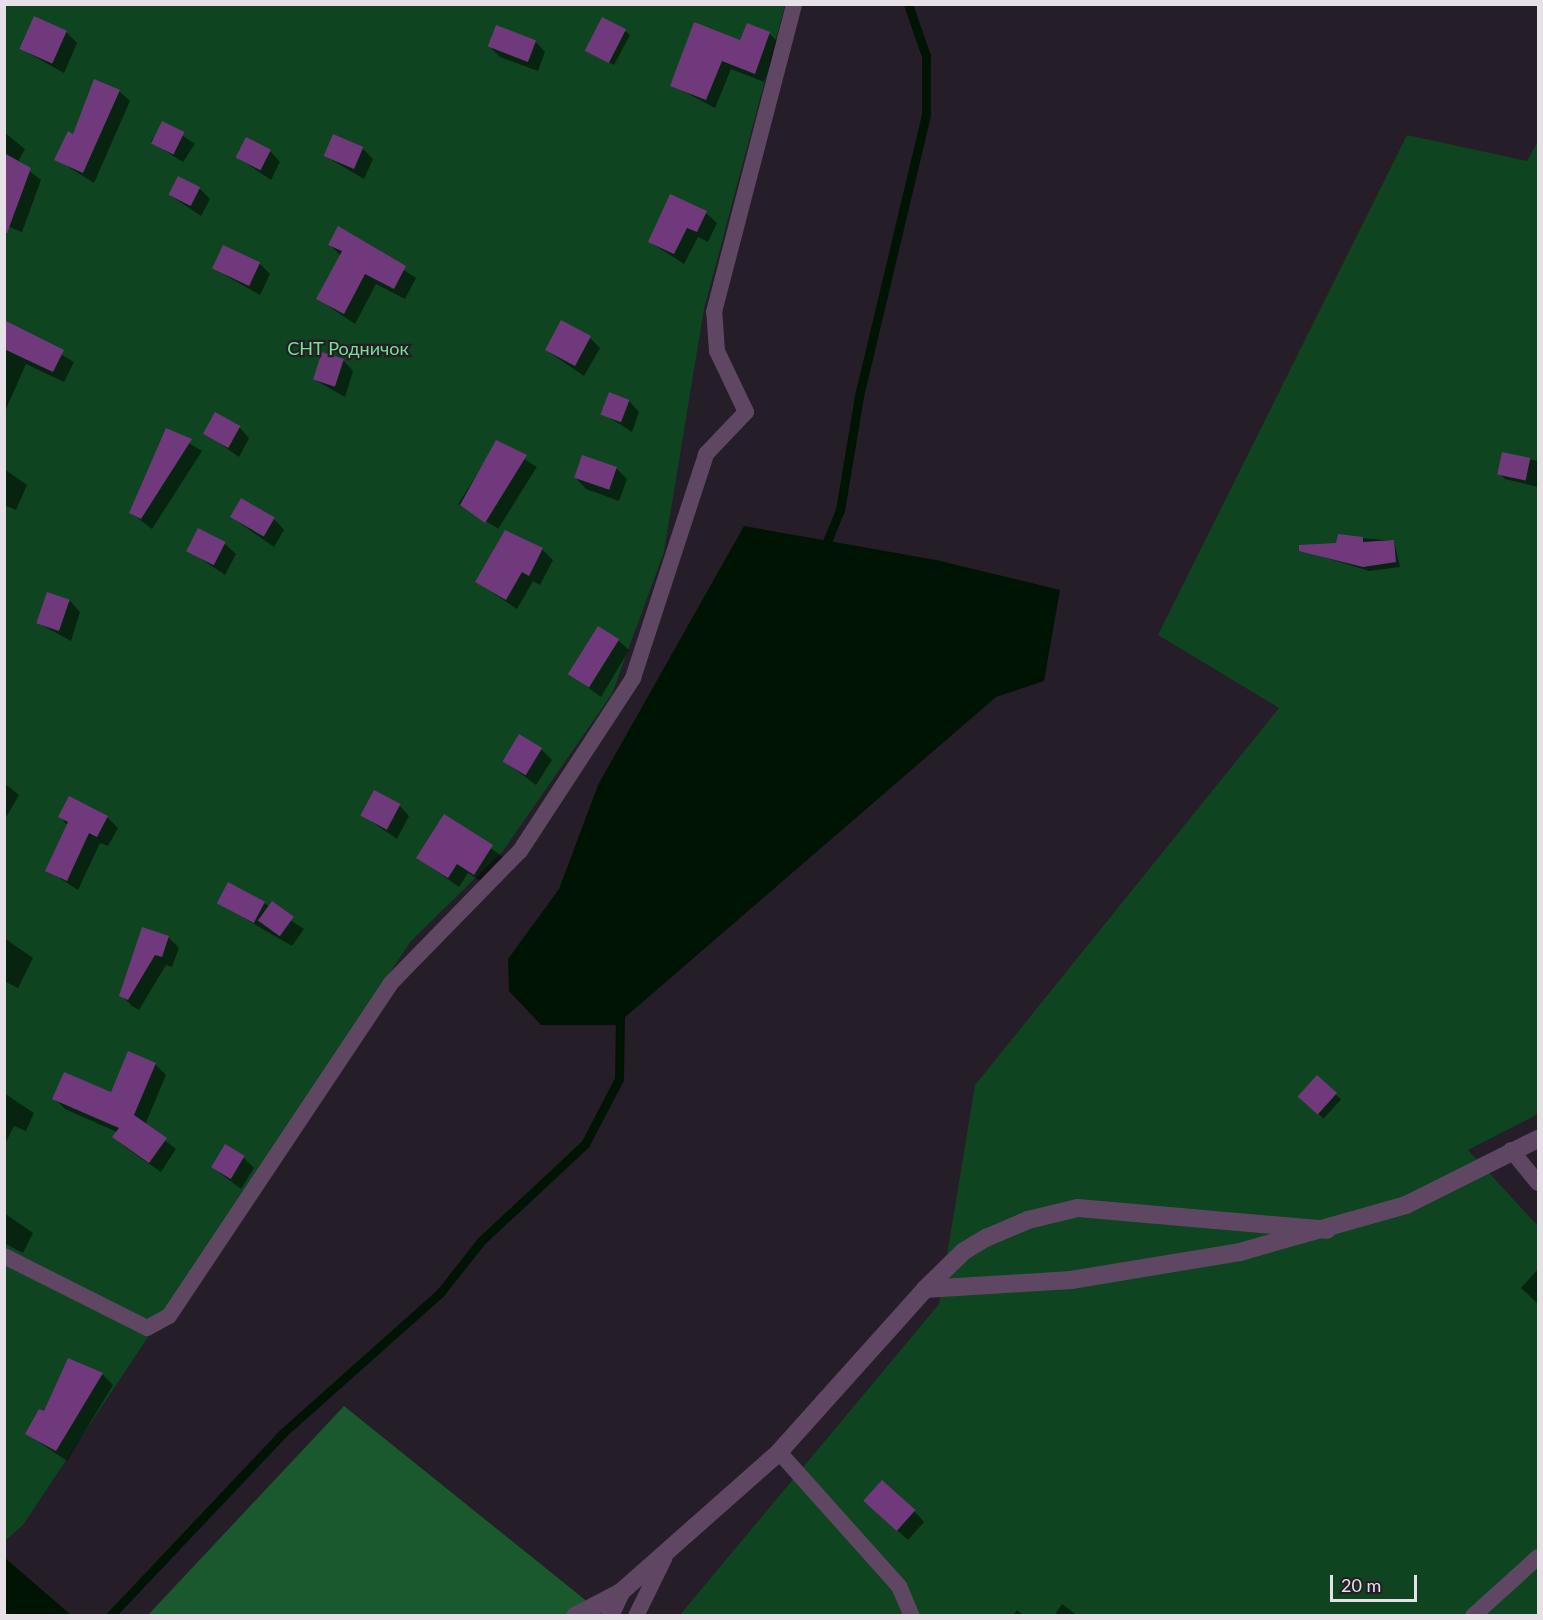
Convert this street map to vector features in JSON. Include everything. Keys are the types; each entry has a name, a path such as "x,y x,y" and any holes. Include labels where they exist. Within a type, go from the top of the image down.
{"street":[{"path":"925,1289 1071,1280 1240,1252 1327,1230 1406,1205 1511,1150 1539,1139"},
{"path":"575,1616 621,1593 664,1559 779,1452 925,1289 986,1238 1028,1220 1078,1208 1327,1230"},
{"path":"610,1616 621,1593"}],"lane":[{"path":"4,1256 147,1328 169,1316 390,984 520,851 633,678 706,454 746,412 717,351 714,312 794,4"},
{"path":"1511,1150 1539,1183"},
{"path":"779,1452 899,1586 912,1616"},
{"path":"1473,1616 1539,1557"},
{"path":"636,1616 664,1559"}],"green space":[{"name":"СНТ Родничок","path":"5,5 785,5 704,309 664,552 612,694 503,851 411,941 23,1525 5,1541"},
{"path":"1407,135 1527,161 1538,141 1538,1114 1468,1150 1538,1226 1538,1615 679,1616 939,1304 975,1085 1279,708 1158,635"},
{"path":"344,1406 604,1615 147,1616"}],"shaded area":[{"path":"744,526 936,560 1060,590 1044,681 996,697 616,1025 541,1025 509,991 508,959 559,889 598,785"},
{"path":"5,1558 71,1615 5,1615"}],"building":[{"path":"34,16 67,31 52,64 19,49"},
{"path":"602,17 626,29 609,63 585,51"},
{"path":"694,22 740,40 747,23 770,32 755,74 722,61 706,100 670,86"},
{"path":"496,25 536,40 528,62 488,46"},
{"path":"94,79 120,90 83,173 54,160 68,131 73,134"},
{"path":"162,121 184,132 174,154 151,143"},
{"path":"333,134 363,147 354,169 324,156"},
{"path":"246,137 271,150 261,170 236,157"},
{"path":"4,153 31,168 7,233 4,233"},
{"path":"178,176 200,187 191,206 168,195"},
{"path":"670,194 707,211 697,232 687,228 674,254 648,242"},
{"path":"338,226 406,266 394,289 365,274 344,314 316,299 342,251 328,245"},
{"path":"223,245 260,262 249,286 212,269"},
{"path":"4,320 64,350 53,372 4,349"},
{"path":"561,320 591,336 575,366 545,350"},
{"path":"322,352 344,359 335,387 313,380"},
{"path":"609,392 630,400 621,422 600,414"},
{"path":"215,412 240,426 228,448 203,434"},
{"path":"166,428 192,439 141,519 129,513"},
{"path":"496,440 527,455 485,523 460,505"},
{"path":"1502,452 1530,458 1526,481 1497,474"},
{"path":"582,455 617,467 609,490 574,478"},
{"path":"241,498 275,518 264,537 230,517"},
{"path":"198,528 226,542 214,565 186,551"},
{"path":"505,530 543,548 529,576 522,572 506,600 475,582"},
{"path":"1338,534 1363,537 1363,542 1394,540 1396,562 1363,567 1299,551 1299,545 1336,543"},
{"path":"47,592 70,600 59,631 36,623"},
{"path":"598,626 619,639 589,688 568,674"},
{"path":"519,734 542,748 526,775 503,761"},
{"path":"374,790 400,804 387,830 360,816"},
{"path":"69,796 108,816 97,837 89,833 67,881 45,871 68,822 58,817"},
{"path":"444,814 493,845 474,875 457,864 448,878 416,858"},
{"path":"228,882 265,902 254,923 217,903"},
{"path":"272,901 294,917 280,936 258,920"},
{"path":"142,927 169,936 162,957 155,955 128,1000 119,996"},
{"path":"128,1051 156,1063 134,1115 167,1138 149,1163 112,1137 119,1128 52,1099 64,1072 111,1092"},
{"path":"1317,1075 1337,1093 1318,1115 1298,1097"},
{"path":"225,1144 245,1156 231,1179 211,1167"},
{"path":"68,1358 103,1373 56,1451 25,1434 39,1409 44,1411"},
{"path":"882,1480 915,1510 897,1531 863,1501"}],"waterway":[{"path":"823,551 840,510 859,396 926,115 926,56 908,4"},
{"path":"110,1616 284,1432 440,1293 481,1241 585,1144 619,1079 620,1014"}]}
